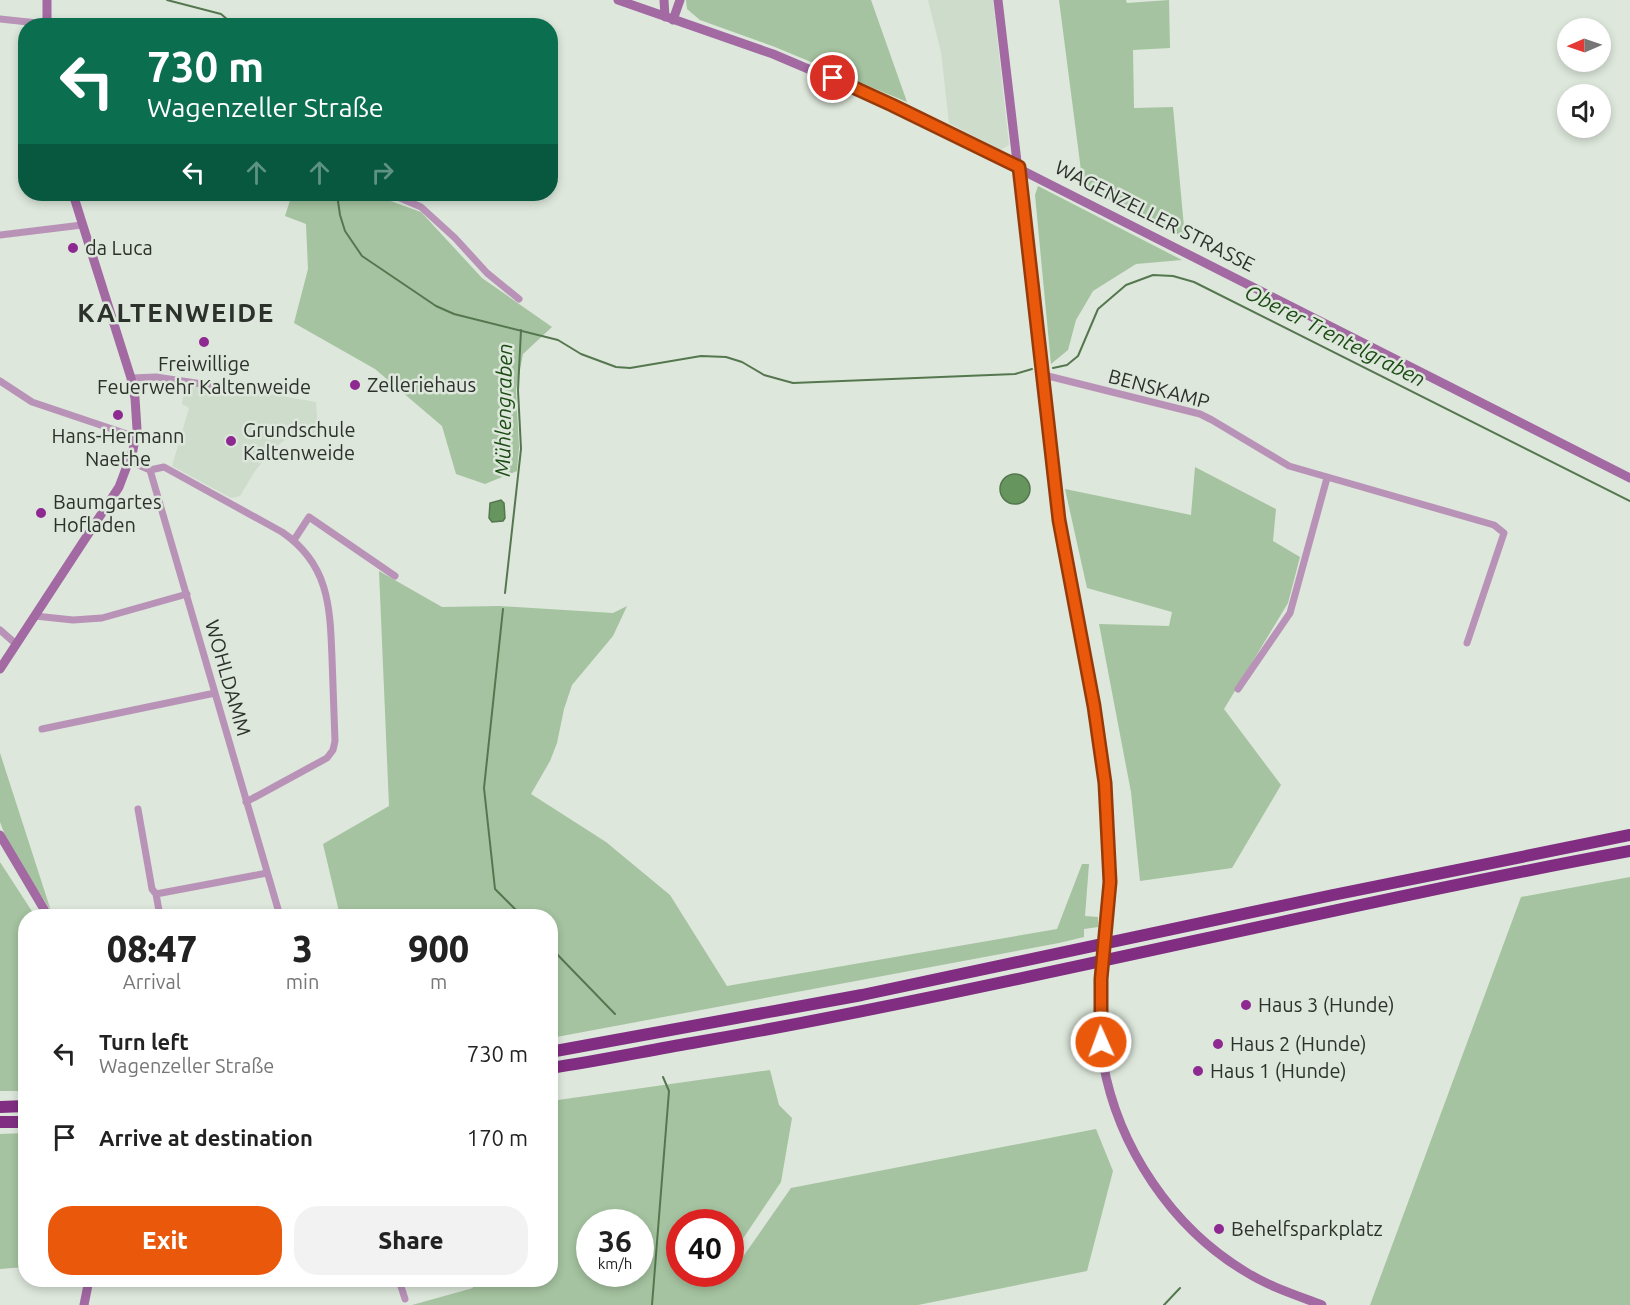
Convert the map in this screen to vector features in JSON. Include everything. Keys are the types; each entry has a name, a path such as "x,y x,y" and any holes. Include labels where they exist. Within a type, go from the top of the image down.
{"highway":[{"path":"558,1051 873,993 1333,895 1630,835"},
{"path":"558,1067 751,1033 925,999 1335,911 1630,851"},
{"path":"0,1107 18,1106"},
{"path":"0,1122 18,1122"}],"street":[{"path":"47,0 47,18"},
{"name":"WAGENZELLER STRASSE","path":"618,0 764,51 833,78 892,105 1019,167 1630,478"},
{"path":"664,0 669,18"},
{"path":"669,18 680,0"},
{"path":"998,0 1059,520 1094,706 1105,783 1110,856 1099,1022 1104,1064 1124,1130 1148,1176 1188,1226 1218,1253 1246,1272 1268,1284 1322,1305"},
{"path":"0,19 18,21"},
{"path":"0,669 119,487 136,437 136,408 130,378 75,201"},
{"path":"407,201 421,207 455,238 487,273 519,299"},
{"path":"0,235 82,225"},
{"name":"BENSKAMP","path":"1042,376 1200,414 1288,466 1494,525 1504,533 1467,642"},
{"path":"130,378 156,377 209,385"},
{"path":"0,381 32,402 136,437"},
{"path":"129,461 150,470 164,467 294,540 316,567 324,585 330,606 335,741 333,750 327,758 246,802"},
{"name":"WOHLDAMM","path":"150,470 278,909"},
{"path":"1238,689 1290,613 1327,478"},
{"path":"294,540 309,517 395,576"},
{"path":"35,616 73,620 102,618 187,594"},
{"path":"0,630 16,644"},
{"path":"42,729 215,693"},
{"path":"138,809 159,909"},
{"path":"0,834 44,909"},
{"path":"156,894 267,873"},
{"path":"84,1305 88,1287"},
{"path":"401,1287 405,1299"}],"shaded area":[{"path":"686,0 871,0 907,102 775,47 700,20 687,9"},
{"path":"928,0 993,0 1009,145 1000,150 949,123 941,52"},
{"path":"1059,0 1126,0 1127,3 1169,0 1170,48 1133,50 1134,108 1173,107 1185,238 1083,186"},
{"path":"1038,186 1182,260 1136,264 1093,291 1076,320 1068,350 1051,364 1035,195"},
{"path":"290,201 390,201 421,212 482,278 552,327 523,354 516,390 519,447 517,471 485,484 456,474 442,426 375,369 294,323 308,269 306,224 285,216"},
{"name":"Grundschule Kaltenweide","path":"184,385 223,386 316,402 318,433 293,434 274,448 255,471 240,496 231,498 172,466 189,408 182,404"},
{"path":"1195,467 1276,509 1273,541 1300,557 1288,603 1224,709 1281,785 1232,868 1140,881 1131,792 1099,624 1169,626 1172,612 1087,588 1065,489 1191,515"},
{"path":"1015,474 1021,475 1029,483 1029,495 1021,503 1015,504 1009,503 1001,495 1000,489 1001,483 1009,475"},
{"path":"501,500 504,503 505,518 503,521 492,522 489,518 490,503"},
{"path":"379,571 442,607 499,606 613,613 627,606 613,636 572,685 557,743 550,761 531,794 606,842 670,895 727,986 1057,929 1082,864 1089,864 1085,916 1098,917 1098,927 1084,929 1084,937 1059,943 558,1037 558,909 338,909 323,844 389,806"},
{"path":"0,753 50,909 8,843 0,822"},
{"path":"0,862 30,909 18,909 18,1091 0,1091"},
{"path":"1630,877 1630,1305 1370,1305 1521,897"},
{"path":"770,1070 779,1105 792,1118 781,1182 744,1237 744,1209 666,1209 666,1287 744,1287 744,1255 791,1188 1096,1129 1113,1171 1087,1271 918,1305 412,1305 473,1287 558,1287 558,1100"},
{"path":"18,1133 18,1268 0,1269 0,1134"}],"waterway":[{"name":"Mühlengraben","path":"167,0 221,14 226,18"},
{"name":"Oberer Trentelgraben","path":"338,201 345,231 362,256 436,306 454,314 558,340 581,354 616,367 630,368 701,356 726,357 742,362 764,375 793,383 1015,374 1032,369"},
{"name":"Oberer Trentelgraben","path":"1053,368 1067,365 1078,356 1098,309 1126,285 1153,275 1173,276 1194,282 1630,501"},
{"name":"Mühlengraben","path":"505,593 521,449 518,390 521,330"},
{"name":"Mühlengraben","path":"503,609 484,788 495,889 515,909"},
{"name":"Mühlengraben","path":"558,955 615,1014"},
{"name":"Mühlengraben","path":"652,1305 669,1091 663,1077"},
{"path":"1164,1305 1180,1288"}],"place":[{"name":"da Luca","path":"73,248"},
{"name":"Freiwillige Feuerwehr Kaltenweide","path":"204,342"},
{"name":"Zelleriehaus","path":"355,385"},
{"name":"Hans-Hermann Naethe","path":"118,415"},
{"name":"Grundschule Kaltenweide","path":"231,441"},
{"name":"Baumgartes Hofladen","path":"41,513"},
{"name":"Haus 3 (Hunde)","path":"1246,1005"},
{"name":"Haus 2 (Hunde)","path":"1218,1044"},
{"name":"Haus 1 (Hunde)","path":"1198,1071"},
{"name":"Behelfsparkplatz","path":"1219,1229"}],"district":[{"name":"KALTENWEIDE","path":"176,313"}],"route":[{"path":"833,78 1019,167 1059,520 1094,706 1105,783 1110,882 1101,979 1099,1022 1101,1042"}]}
